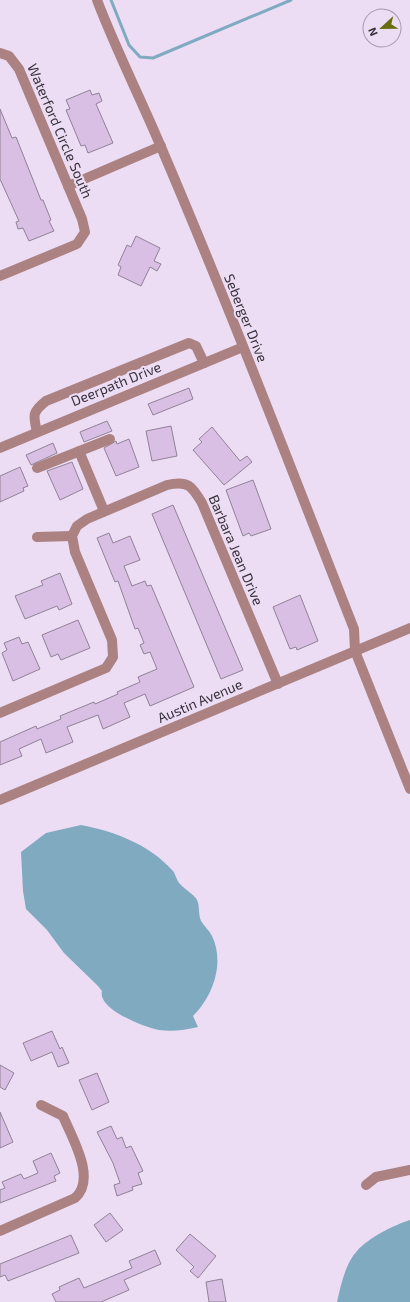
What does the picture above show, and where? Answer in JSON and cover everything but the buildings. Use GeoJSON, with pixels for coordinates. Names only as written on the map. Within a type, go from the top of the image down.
{"type":"FeatureCollection","features":[{"type":"Feature","properties":{"kind":"street","name":"Seberger Drive"},"geometry":{"type":"LineString","coordinates":[[97,0],[115,47],[161,146],[243,347],[354,629],[355,652],[410,789]]}},
{"type":"Feature","properties":{"kind":"street","name":"Waterford Circle South"},"geometry":{"type":"LineString","coordinates":[[0,276],[77,244],[85,232],[82,218],[19,69],[5,55]]}},
{"type":"Feature","properties":{"kind":"street"},"geometry":{"type":"LineString","coordinates":[[68,186],[161,146]]}},
{"type":"Feature","properties":{"kind":"street"},"geometry":{"type":"LineString","coordinates":[[37,432],[33,416],[37,408],[46,400],[189,343],[196,346],[204,363]]}},
{"type":"Feature","properties":{"kind":"street","name":"Deerpath Drive"},"geometry":{"type":"LineString","coordinates":[[0,448],[243,347]]}},
{"type":"Feature","properties":{"kind":"street"},"geometry":{"type":"LineString","coordinates":[[37,468],[110,439]]}},
{"type":"Feature","properties":{"kind":"street"},"geometry":{"type":"LineString","coordinates":[[79,451],[104,511]]}},
{"type":"Feature","properties":{"kind":"street","name":"Barbara Jean Drive"},"geometry":{"type":"LineString","coordinates":[[72,536],[77,526],[87,519],[167,485],[184,483],[193,488],[202,503],[278,684]]}},
{"type":"Feature","properties":{"kind":"street"},"geometry":{"type":"LineString","coordinates":[[0,713],[106,668],[113,657],[112,640],[75,552],[72,536],[37,537]]}},
{"type":"Feature","properties":{"kind":"street","name":"Austin Avenue"},"geometry":{"type":"LineString","coordinates":[[0,800],[410,628]]}},
{"type":"Feature","properties":{"kind":"street"},"geometry":{"type":"LineString","coordinates":[[0,1231],[75,1198],[81,1193],[84,1185],[85,1176],[83,1167],[63,1116],[41,1105]]}},
{"type":"Feature","properties":{"kind":"street"},"geometry":{"type":"LineString","coordinates":[[366,1185],[376,1177],[410,1170]]}},
{"type":"Feature","properties":{"kind":"water"},"geometry":{"type":"Polygon","coordinates":[[[81,825],[106,831],[131,840],[153,853],[172,870],[182,886],[197,900],[201,921],[212,936],[216,946],[217,957],[215,979],[211,989],[200,1008],[193,1016],[198,1027],[169,1031],[159,1030],[133,1021],[114,1010],[102,998],[102,991],[98,986],[64,953],[47,930],[26,909],[23,891],[21,852],[46,833],[81,825]]]}},
{"type":"Feature","properties":{"kind":"water"},"geometry":{"type":"Polygon","coordinates":[[[410,1220],[410,1302],[337,1302],[346,1268],[357,1251],[368,1241],[382,1232],[410,1220]]]}},
{"type":"Feature","properties":{"kind":"waterway"},"geometry":{"type":"LineString","coordinates":[[111,0],[129,45],[140,57],[153,58],[291,0]]}}]}
